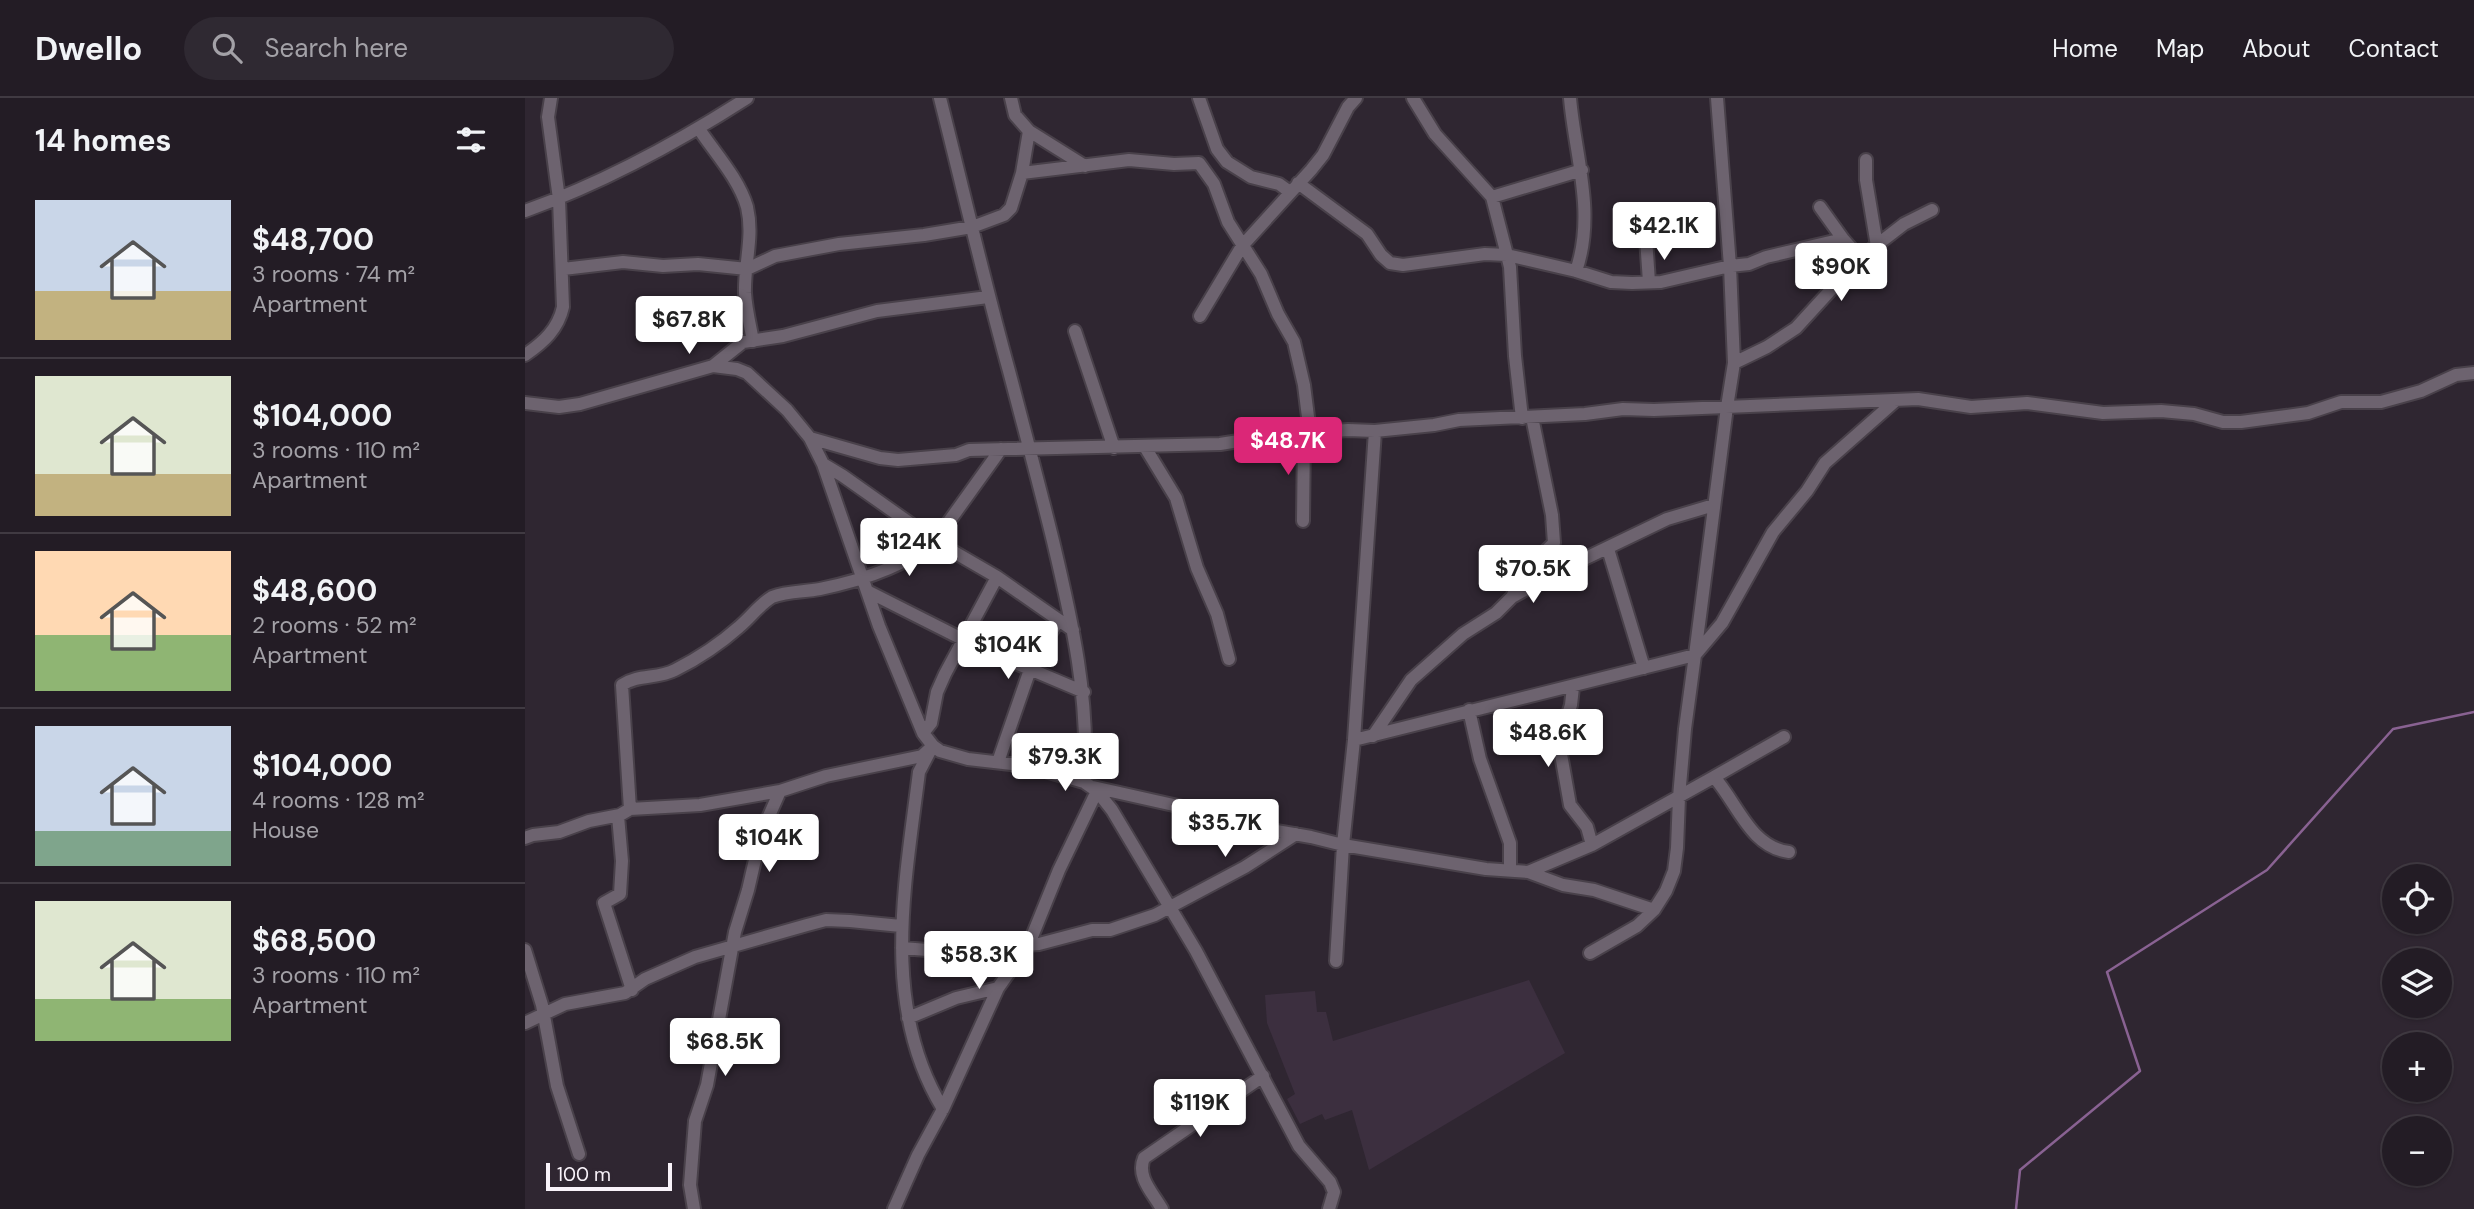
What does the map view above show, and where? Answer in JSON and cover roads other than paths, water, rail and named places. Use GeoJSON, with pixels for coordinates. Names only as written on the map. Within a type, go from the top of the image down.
{"type":"FeatureCollection","features":[{"type":"Feature","properties":{"kind":"street"},"geometry":{"type":"LineString","coordinates":[[525,355],[551,334],[560,321],[563,307],[559,199],[548,117],[551,98]]}},
{"type":"Feature","properties":{"kind":"street"},"geometry":{"type":"LineString","coordinates":[[525,211],[559,199],[636,162],[699,129],[747,98]]}},
{"type":"Feature","properties":{"kind":"street"},"geometry":{"type":"LineString","coordinates":[[894,1209],[998,988],[1029,944],[1091,787],[1084,692],[1073,630],[1030,449],[988,297],[940,98]]}},
{"type":"Feature","properties":{"kind":"street"},"geometry":{"type":"LineString","coordinates":[[1011,98],[1015,116],[1029,131],[1085,166]]}},
{"type":"Feature","properties":{"kind":"street"},"geometry":{"type":"LineString","coordinates":[[1199,98],[1217,149],[1227,162],[1251,177],[1294,188],[1324,204],[1361,228],[1390,263],[1403,265],[1485,254],[1507,255],[1611,282],[1661,282],[1749,264],[1766,257],[1843,239]]}},
{"type":"Feature","properties":{"kind":"street"},"geometry":{"type":"LineString","coordinates":[[1200,316],[1242,246],[1323,155],[1348,107],[1356,98]]}},
{"type":"Feature","properties":{"kind":"street"},"geometry":{"type":"LineString","coordinates":[[1413,98],[1436,134],[1492,197],[1510,267],[1515,356],[1552,516],[1554,543],[1524,572],[1512,597]]}},
{"type":"Feature","properties":{"kind":"street"},"geometry":{"type":"LineString","coordinates":[[1570,98],[1582,170],[1585,217],[1582,254],[1576,271]]}},
{"type":"Feature","properties":{"kind":"street"},"geometry":{"type":"LineString","coordinates":[[1590,953],[1637,926],[1654,910],[1674,871],[1679,797],[1695,654],[1734,363],[1719,99]]}},
{"type":"Feature","properties":{"kind":"street"},"geometry":{"type":"LineString","coordinates":[[699,129],[733,179],[746,206],[750,231],[745,291],[753,341]]}},
{"type":"Feature","properties":{"kind":"street"},"geometry":{"type":"LineString","coordinates":[[563,269],[623,262],[663,266],[698,264],[747,269],[775,256],[839,244],[972,226],[1004,215],[1011,208],[1022,173],[1029,131]]}},
{"type":"Feature","properties":{"kind":"street"},"geometry":{"type":"LineString","coordinates":[[1194,163],[1217,149]]}},
{"type":"Feature","properties":{"kind":"street"},"geometry":{"type":"LineString","coordinates":[[1022,173],[1129,160],[1199,163],[1214,184],[1228,222],[1261,274],[1278,314],[1294,342],[1304,385],[1307,434],[1303,521]]}},
{"type":"Feature","properties":{"kind":"street"},"geometry":{"type":"LineString","coordinates":[[1866,160],[1866,180],[1877,246]]}},
{"type":"Feature","properties":{"kind":"street"},"geometry":{"type":"LineString","coordinates":[[1492,197],[1582,170]]}},
{"type":"Feature","properties":{"kind":"street"},"geometry":{"type":"LineString","coordinates":[[1820,207],[1860,258]]}},
{"type":"Feature","properties":{"kind":"street"},"geometry":{"type":"LineString","coordinates":[[1734,363],[1767,347],[1796,328],[1860,258],[1905,224],[1932,210]]}},
{"type":"Feature","properties":{"kind":"street"},"geometry":{"type":"LineString","coordinates":[[1649,282],[1646,238],[1652,232],[1664,230]]}},
{"type":"Feature","properties":{"kind":"street"},"geometry":{"type":"LineString","coordinates":[[525,403],[559,407],[580,404],[713,366],[744,342],[783,336],[877,311],[988,297]]}},
{"type":"Feature","properties":{"kind":"street"},"geometry":{"type":"LineString","coordinates":[[1075,331],[1114,448]]}},
{"type":"Feature","properties":{"kind":"street"},"geometry":{"type":"LineString","coordinates":[[713,366],[747,373],[787,410],[810,438],[823,464],[866,591],[923,733],[940,751],[968,759],[1028,766],[1091,787],[1187,808],[1259,828],[1343,845],[1528,872],[1563,885],[1594,890],[1654,910]]}},
{"type":"Feature","properties":{"kind":"street"},"geometry":{"type":"LineString","coordinates":[[810,438],[880,458],[898,460],[956,455],[969,450],[1220,444],[1251,438],[1375,431],[1459,420],[1623,409],[1894,402],[1918,399],[1971,407],[2039,404],[2103,412],[2161,411],[2194,414],[2224,422],[2241,422],[2308,413],[2341,402],[2381,402],[2421,391],[2456,375],[2474,373]]}},
{"type":"Feature","properties":{"kind":"street"},"geometry":{"type":"LineString","coordinates":[[1354,740],[1469,710],[1573,687],[1695,654],[1722,623],[1773,532],[1807,491],[1820,469],[1894,402]]}},
{"type":"Feature","properties":{"kind":"street"},"geometry":{"type":"LineString","coordinates":[[1336,961],[1375,431]]}},
{"type":"Feature","properties":{"kind":"street"},"geometry":{"type":"LineString","coordinates":[[1145,447],[1175,498],[1197,568],[1217,614],[1229,659]]}},
{"type":"Feature","properties":{"kind":"street"},"geometry":{"type":"LineString","coordinates":[[630,809],[622,685],[636,678],[665,674],[685,664],[738,628],[762,603],[781,593],[818,589],[862,577],[921,553],[935,541],[1001,449]]}},
{"type":"Feature","properties":{"kind":"street"},"geometry":{"type":"LineString","coordinates":[[823,464],[935,541],[997,577],[1073,630]]}},
{"type":"Feature","properties":{"kind":"street"},"geometry":{"type":"LineString","coordinates":[[1373,736],[1411,680],[1445,648],[1496,613],[1512,597],[1667,519],[1714,505]]}},
{"type":"Feature","properties":{"kind":"street"},"geometry":{"type":"LineString","coordinates":[[1608,549],[1644,668]]}},
{"type":"Feature","properties":{"kind":"street"},"geometry":{"type":"LineString","coordinates":[[923,733],[932,723],[941,683],[997,577]]}},
{"type":"Feature","properties":{"kind":"street"},"geometry":{"type":"LineString","coordinates":[[866,591],[1029,670],[1084,692]]}},
{"type":"Feature","properties":{"kind":"street"},"geometry":{"type":"LineString","coordinates":[[997,762],[1034,658],[1059,620]]}},
{"type":"Feature","properties":{"kind":"street"},"geometry":{"type":"LineString","coordinates":[[1573,687],[1571,705],[1559,743],[1570,805],[1587,827],[1592,845]]}},
{"type":"Feature","properties":{"kind":"street"},"geometry":{"type":"LineString","coordinates":[[1469,710],[1480,759],[1510,843],[1510,871]]}},
{"type":"Feature","properties":{"kind":"street"},"geometry":{"type":"LineString","coordinates":[[1528,872],[1592,845],[1784,737]]}},
{"type":"Feature","properties":{"kind":"street"},"geometry":{"type":"LineString","coordinates":[[525,838],[618,816],[630,809],[700,805],[780,791],[826,776],[922,755],[933,746]]}},
{"type":"Feature","properties":{"kind":"street"},"geometry":{"type":"LineString","coordinates":[[933,746],[919,772],[901,926],[908,1018],[920,1064],[943,1109]]}},
{"type":"Feature","properties":{"kind":"street"},"geometry":{"type":"LineString","coordinates":[[1714,776],[1761,842],[1775,851],[1789,852]]}},
{"type":"Feature","properties":{"kind":"street"},"geometry":{"type":"LineString","coordinates":[[1091,787],[1112,810],[1196,951],[1299,1146],[1330,1182],[1334,1192],[1329,1209]]}},
{"type":"Feature","properties":{"kind":"street"},"geometry":{"type":"LineString","coordinates":[[694,1209],[690,1185],[695,1121],[707,1085],[732,947],[761,834],[780,791]]}},
{"type":"Feature","properties":{"kind":"street"},"geometry":{"type":"LineString","coordinates":[[618,816],[622,861],[620,894],[604,903],[632,990]]}},
{"type":"Feature","properties":{"kind":"street"},"geometry":{"type":"LineString","coordinates":[[902,948],[940,951],[1029,944],[1061,940],[1092,930],[1110,930],[1155,915],[1273,851],[1296,834]]}},
{"type":"Feature","properties":{"kind":"street"},"geometry":{"type":"LineString","coordinates":[[525,1023],[565,1004],[632,990],[645,979],[677,965],[827,920],[901,926]]}},
{"type":"Feature","properties":{"kind":"street"},"geometry":{"type":"LineString","coordinates":[[525,950],[544,1015],[557,1087],[579,1154]]}},
{"type":"Feature","properties":{"kind":"street"},"geometry":{"type":"LineString","coordinates":[[908,1018],[956,998],[998,988]]}},
{"type":"Feature","properties":{"kind":"street"},"geometry":{"type":"LineString","coordinates":[[1162,1209],[1144,1181],[1141,1172],[1144,1158],[1263,1076]]}},
{"type":"Feature","properties":{"kind":"waterway"},"geometry":{"type":"LineString","coordinates":[[2016,1209],[2020,1170],[2140,1071],[2107,972],[2267,870],[2393,729],[2474,712]]}}]}
